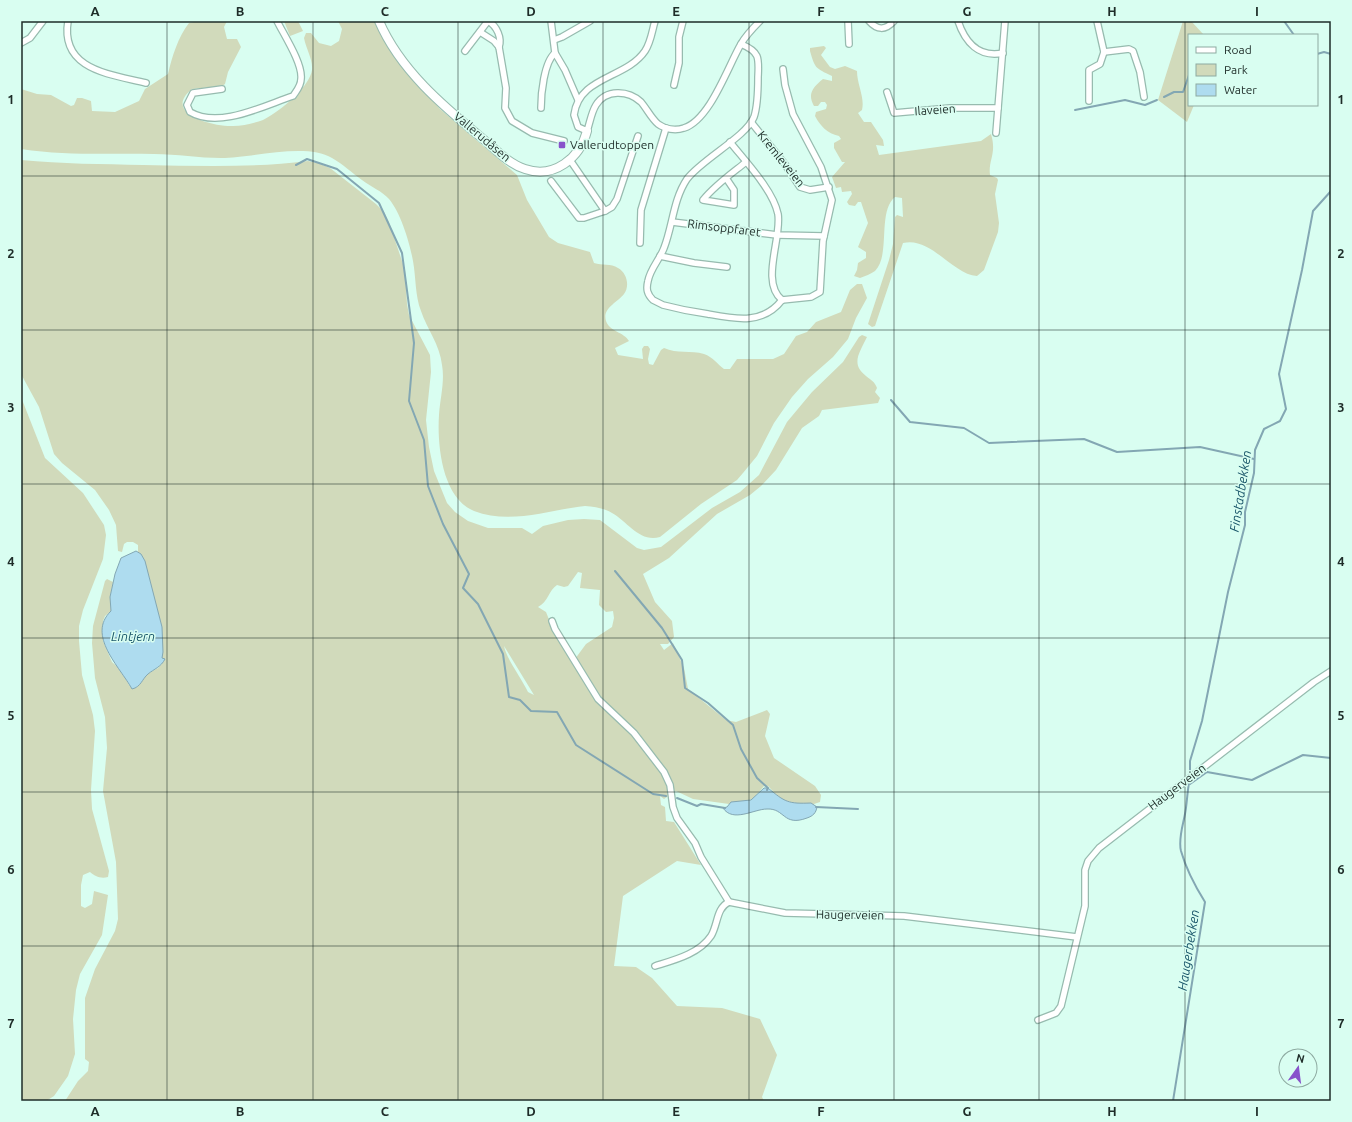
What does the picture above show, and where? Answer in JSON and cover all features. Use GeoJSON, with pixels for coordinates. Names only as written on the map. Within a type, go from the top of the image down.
{"type":"FeatureCollection","features":[{"type":"Feature","properties":{"kind":"street"},"geometry":{"type":"LineString","coordinates":[[21,43],[30,38],[43,21]]}},
{"type":"Feature","properties":{"kind":"street"},"geometry":{"type":"LineString","coordinates":[[68,21],[67,43],[75,56],[83,63],[104,72],[146,83]]}},
{"type":"Feature","properties":{"kind":"street"},"geometry":{"type":"LineString","coordinates":[[222,89],[193,93],[187,105],[190,112],[205,119],[215,119],[293,96],[299,87],[302,78],[299,66],[277,21]]}},
{"type":"Feature","properties":{"kind":"street","name":"Vallerudåsen"},"geometry":{"type":"LineString","coordinates":[[379,21],[393,48],[419,79],[443,104],[506,158],[520,167],[536,171],[554,169],[570,160],[582,147],[594,109],[599,102],[607,96],[619,93],[627,94],[637,99],[656,122],[666,128]]}},
{"type":"Feature","properties":{"kind":"street"},"geometry":{"type":"LineString","coordinates":[[465,50],[488,21],[493,24],[500,37],[501,42],[499,48]]}},
{"type":"Feature","properties":{"kind":"street"},"geometry":{"type":"LineString","coordinates":[[552,21],[555,53],[565,70],[578,100]]}},
{"type":"Feature","properties":{"kind":"street"},"geometry":{"type":"LineString","coordinates":[[554,40],[590,21]]}},
{"type":"Feature","properties":{"kind":"street"},"geometry":{"type":"LineString","coordinates":[[587,131],[578,126],[574,121],[574,111],[578,100],[590,87],[635,61],[642,55],[649,43],[654,21]]}},
{"type":"Feature","properties":{"kind":"street"},"geometry":{"type":"LineString","coordinates":[[674,85],[679,63],[679,37],[683,21]]}},
{"type":"Feature","properties":{"kind":"street"},"geometry":{"type":"LineString","coordinates":[[640,243],[641,210],[666,128],[676,130],[684,128],[699,117],[720,86],[741,44],[760,21]]}},
{"type":"Feature","properties":{"kind":"street"},"geometry":{"type":"LineString","coordinates":[[848,21],[848,44]]}},
{"type":"Feature","properties":{"kind":"street"},"geometry":{"type":"LineString","coordinates":[[869,21],[874,27],[880,29],[886,28],[894,21]]}},
{"type":"Feature","properties":{"kind":"street"},"geometry":{"type":"LineString","coordinates":[[958,21],[967,40],[979,52],[986,54],[1003,53]]}},
{"type":"Feature","properties":{"kind":"street"},"geometry":{"type":"LineString","coordinates":[[996,133],[1005,21]]}},
{"type":"Feature","properties":{"kind":"street"},"geometry":{"type":"LineString","coordinates":[[1089,101],[1089,70],[1100,64],[1104,52],[1098,21]]}},
{"type":"Feature","properties":{"kind":"street"},"geometry":{"type":"LineString","coordinates":[[480,32],[494,41],[499,48],[506,88],[505,108],[508,116],[525,130],[564,141]]}},
{"type":"Feature","properties":{"kind":"street","name":"Kremleveien"},"geometry":{"type":"LineString","coordinates":[[741,44],[754,51],[758,58],[757,96],[751,122],[784,163],[800,187],[806,190],[829,187]]}},
{"type":"Feature","properties":{"kind":"street"},"geometry":{"type":"LineString","coordinates":[[1104,52],[1129,49],[1134,51],[1139,66],[1144,97]]}},
{"type":"Feature","properties":{"kind":"street"},"geometry":{"type":"LineString","coordinates":[[540,108],[547,68],[550,58],[555,53]]}},
{"type":"Feature","properties":{"kind":"street","name":"Kremleveien"},"geometry":{"type":"LineString","coordinates":[[782,300],[810,297],[820,292],[824,236],[832,205],[829,187],[821,167],[793,114],[785,85],[783,69]]}},
{"type":"Feature","properties":{"kind":"street","name":"Ilaveien"},"geometry":{"type":"LineString","coordinates":[[887,92],[894,113],[950,108],[998,108]]}},
{"type":"Feature","properties":{"kind":"street"},"geometry":{"type":"LineString","coordinates":[[751,122],[687,180],[678,198],[672,222],[660,256],[651,271],[648,282],[648,294],[657,303],[689,311],[746,320],[766,314],[782,300]]}},
{"type":"Feature","properties":{"kind":"street"},"geometry":{"type":"LineString","coordinates":[[551,181],[579,218],[584,218],[605,211],[612,207],[617,199],[638,136]]}},
{"type":"Feature","properties":{"kind":"street","name":"Rimsoppfaret"},"geometry":{"type":"LineString","coordinates":[[730,142],[764,186],[776,207],[778,219],[773,277],[775,289],[782,300]]}},
{"type":"Feature","properties":{"kind":"street"},"geometry":{"type":"LineString","coordinates":[[570,160],[605,211]]}},
{"type":"Feature","properties":{"kind":"street","name":"Rimsoppfaret"},"geometry":{"type":"LineString","coordinates":[[726,178],[734,190],[734,205],[703,200],[716,186],[726,178],[746,162]]}},
{"type":"Feature","properties":{"kind":"street","name":"Rimsoppfaret"},"geometry":{"type":"LineString","coordinates":[[672,222],[777,235],[824,236]]}},
{"type":"Feature","properties":{"kind":"street"},"geometry":{"type":"LineString","coordinates":[[660,256],[694,263],[727,267]]}},
{"type":"Feature","properties":{"kind":"street"},"geometry":{"type":"LineString","coordinates":[[552,621],[555,629],[598,699],[634,733],[664,772],[670,784],[673,807],[677,818],[695,843],[729,902],[721,909],[711,936],[701,946],[679,959],[655,966]]}},
{"type":"Feature","properties":{"kind":"street","name":"Haugerveien"},"geometry":{"type":"LineString","coordinates":[[1038,1020],[1056,1013],[1061,1006],[1085,906],[1085,870],[1088,861],[1099,848],[1314,682],[1331,671]]}},
{"type":"Feature","properties":{"kind":"street","name":"Haugerveien"},"geometry":{"type":"LineString","coordinates":[[729,902],[785,913],[904,916],[1077,937]]}},
{"type":"Feature","properties":{"kind":"green space"},"geometry":{"type":"Polygon","coordinates":[[[199,21],[227,21],[224,27],[227,39],[237,39],[241,47],[228,72],[225,84],[222,86],[192,89],[184,98],[183,105],[187,112],[194,117],[215,124],[233,126],[252,123],[267,118],[290,101],[304,86],[312,70],[304,38],[306,33],[311,33],[319,43],[331,46],[339,41],[342,29],[338,21],[374,21],[390,50],[440,109],[517,175],[527,200],[549,237],[558,243],[590,252],[594,263],[615,266],[624,273],[627,280],[626,291],[608,309],[605,316],[608,325],[629,341],[615,348],[618,355],[643,359],[642,349],[644,346],[648,346],[650,349],[648,359],[649,364],[653,365],[661,350],[664,348],[674,351],[704,354],[724,369],[730,369],[737,359],[773,359],[784,354],[796,336],[807,332],[816,322],[841,312],[850,290],[857,284],[862,284],[867,298],[856,318],[848,339],[833,357],[808,379],[792,397],[774,423],[757,456],[737,480],[701,504],[660,537],[646,537],[634,531],[609,511],[585,506],[515,517],[501,517],[474,511],[463,504],[455,495],[448,483],[439,441],[439,415],[443,377],[441,358],[419,305],[413,261],[404,229],[393,205],[383,194],[332,158],[321,153],[308,151],[278,152],[221,158],[163,154],[71,153],[21,149],[21,89],[37,94],[51,95],[71,106],[74,105],[77,98],[82,98],[91,101],[92,111],[115,112],[139,101],[145,89],[168,74],[171,61],[182,34],[189,23],[199,21]]]}},
{"type":"Feature","properties":{"kind":"green space"},"geometry":{"type":"Polygon","coordinates":[[[284,21],[298,21],[303,31],[290,36],[284,21]]]}},
{"type":"Feature","properties":{"kind":"green space"},"geometry":{"type":"Polygon","coordinates":[[[1183,21],[1191,21],[1203,34],[1188,34],[1188,106],[1194,106],[1187,122],[1158,100],[1183,21]]]}},
{"type":"Feature","properties":{"kind":"green space"},"geometry":{"type":"Polygon","coordinates":[[[824,46],[826,48],[821,55],[830,67],[835,69],[845,66],[857,71],[863,105],[862,110],[858,113],[864,122],[871,122],[883,140],[884,146],[876,145],[879,155],[981,141],[991,134],[993,141],[990,175],[998,180],[995,194],[999,223],[998,232],[984,270],[977,276],[968,274],[923,245],[913,242],[903,243],[875,326],[872,327],[868,324],[889,260],[893,244],[895,217],[897,215],[903,217],[902,198],[895,197],[890,204],[887,213],[884,245],[880,264],[875,271],[870,274],[860,278],[854,276],[858,263],[866,258],[866,252],[858,247],[868,223],[861,202],[858,202],[855,206],[849,205],[847,202],[852,194],[851,191],[842,192],[841,187],[836,188],[832,177],[845,162],[842,162],[834,148],[834,143],[841,139],[839,136],[825,129],[815,116],[816,112],[826,109],[827,105],[825,102],[821,102],[818,106],[814,106],[811,98],[812,91],[823,79],[832,81],[832,76],[816,67],[810,48],[824,46]]]}},
{"type":"Feature","properties":{"kind":"green space"},"geometry":{"type":"Polygon","coordinates":[[[21,160],[82,164],[205,166],[267,165],[308,161],[330,168],[376,204],[384,212],[389,222],[405,270],[409,315],[430,355],[431,372],[426,420],[429,447],[434,471],[447,503],[455,512],[468,521],[488,528],[522,528],[532,534],[543,526],[568,520],[600,520],[637,548],[644,550],[661,547],[712,508],[740,492],[759,475],[787,422],[812,392],[843,362],[859,337],[862,335],[867,337],[859,353],[857,362],[861,371],[873,381],[876,386],[877,388],[875,392],[880,398],[878,403],[822,410],[819,416],[802,428],[776,470],[761,486],[750,495],[717,514],[669,558],[643,574],[655,602],[672,621],[674,637],[668,644],[660,644],[664,650],[673,643],[684,668],[688,689],[726,720],[736,722],[767,710],[770,714],[765,736],[774,758],[815,786],[821,795],[820,802],[808,806],[785,804],[768,786],[764,786],[753,799],[729,804],[693,799],[676,791],[664,799],[660,796],[661,805],[665,807],[666,821],[674,822],[701,865],[677,861],[623,896],[614,966],[636,967],[652,978],[677,1006],[722,1008],[760,1019],[777,1055],[762,1097],[764,1101],[65,1101],[78,1081],[88,1071],[89,1062],[85,1059],[85,998],[95,969],[115,931],[118,919],[116,862],[103,791],[107,748],[105,717],[95,678],[92,643],[93,626],[105,581],[107,579],[113,582],[110,597],[111,611],[105,616],[103,621],[103,641],[112,662],[123,672],[129,685],[136,688],[147,674],[158,668],[164,661],[162,658],[162,627],[141,554],[138,552],[138,545],[133,542],[127,542],[124,544],[122,552],[118,551],[116,525],[109,510],[95,490],[62,463],[54,454],[39,407],[21,374],[21,160]],[[578,572],[568,586],[564,587],[557,585],[554,587],[544,602],[538,607],[546,612],[554,632],[575,659],[586,644],[612,627],[614,618],[613,611],[606,612],[599,605],[600,590],[580,588],[582,573],[578,572]],[[504,646],[505,651],[528,692],[534,695],[504,646]]]}},
{"type":"Feature","properties":{"kind":"green space"},"geometry":{"type":"Polygon","coordinates":[[[21,397],[45,458],[83,493],[104,525],[106,535],[103,559],[83,610],[79,626],[79,641],[82,675],[93,715],[95,731],[91,790],[92,809],[109,871],[108,877],[105,878],[98,877],[90,872],[83,875],[81,885],[81,906],[85,908],[92,904],[94,891],[108,895],[102,935],[80,974],[76,990],[73,1019],[75,1054],[68,1076],[54,1096],[46,1101],[21,1101],[21,397]]]}},
{"type":"Feature","properties":{"kind":"water","name":"Lintjern"},"geometry":{"type":"Polygon","coordinates":[[[136,551],[141,554],[145,561],[162,627],[162,658],[165,659],[159,666],[146,676],[137,687],[132,689],[113,661],[103,640],[102,630],[104,620],[111,611],[110,597],[115,574],[121,558],[136,551]]]}},
{"type":"Feature","properties":{"kind":"water"},"geometry":{"type":"Polygon","coordinates":[[[764,788],[768,788],[787,801],[811,803],[817,807],[816,811],[809,817],[793,820],[773,809],[738,815],[727,812],[723,808],[727,807],[731,802],[751,800],[764,788]]]}},
{"type":"Feature","properties":{"kind":"waterway"},"geometry":{"type":"LineString","coordinates":[[1284,21],[1293,34]]}},
{"type":"Feature","properties":{"kind":"waterway"},"geometry":{"type":"LineString","coordinates":[[1318,54],[1324,52],[1331,54]]}},
{"type":"Feature","properties":{"kind":"waterway"},"geometry":{"type":"LineString","coordinates":[[1164,97],[1174,92],[1183,92],[1188,78]]}},
{"type":"Feature","properties":{"kind":"waterway"},"geometry":{"type":"LineString","coordinates":[[1075,110],[1125,100],[1145,105],[1157,100]]}},
{"type":"Feature","properties":{"kind":"waterway"},"geometry":{"type":"LineString","coordinates":[[296,165],[307,159],[337,169],[379,203],[402,253],[414,343],[409,401],[424,440],[428,486],[443,524],[469,574],[463,588],[478,604],[503,654],[509,697],[520,700],[531,711],[557,712],[576,745],[653,794],[666,796]]}},
{"type":"Feature","properties":{"kind":"waterway","name":"Finstadbekken"},"geometry":{"type":"LineString","coordinates":[[1190,771],[1190,761],[1202,721],[1228,592],[1245,525],[1245,512],[1254,473],[1255,450],[1264,429],[1280,421],[1286,409],[1279,374],[1302,270],[1313,211],[1331,191]]}},
{"type":"Feature","properties":{"kind":"waterway"},"geometry":{"type":"LineString","coordinates":[[891,400],[910,422],[964,428],[989,443],[1084,439],[1117,452],[1200,447],[1254,459]]}},
{"type":"Feature","properties":{"kind":"waterway"},"geometry":{"type":"LineString","coordinates":[[615,571],[662,628],[682,660],[685,688],[708,703],[733,725],[741,749],[757,778],[768,788],[767,790]]}},
{"type":"Feature","properties":{"kind":"waterway"},"geometry":{"type":"LineString","coordinates":[[1190,784],[1207,772],[1252,780],[1303,755],[1331,758]]}},
{"type":"Feature","properties":{"kind":"waterway","name":"Haugerbekken"},"geometry":{"type":"LineString","coordinates":[[1173,1101],[1205,902],[1188,871],[1180,846],[1180,837],[1186,810],[1189,783]]}},
{"type":"Feature","properties":{"kind":"waterway"},"geometry":{"type":"LineString","coordinates":[[677,798],[697,806],[701,804],[725,808]]}},
{"type":"Feature","properties":{"kind":"waterway"},"geometry":{"type":"LineString","coordinates":[[816,807],[858,809]]}},
{"type":"Feature","properties":{"kind":"place","name":"Vallerudtoppen"},"geometry":{"type":"Point","coordinates":[562,145]}}]}
